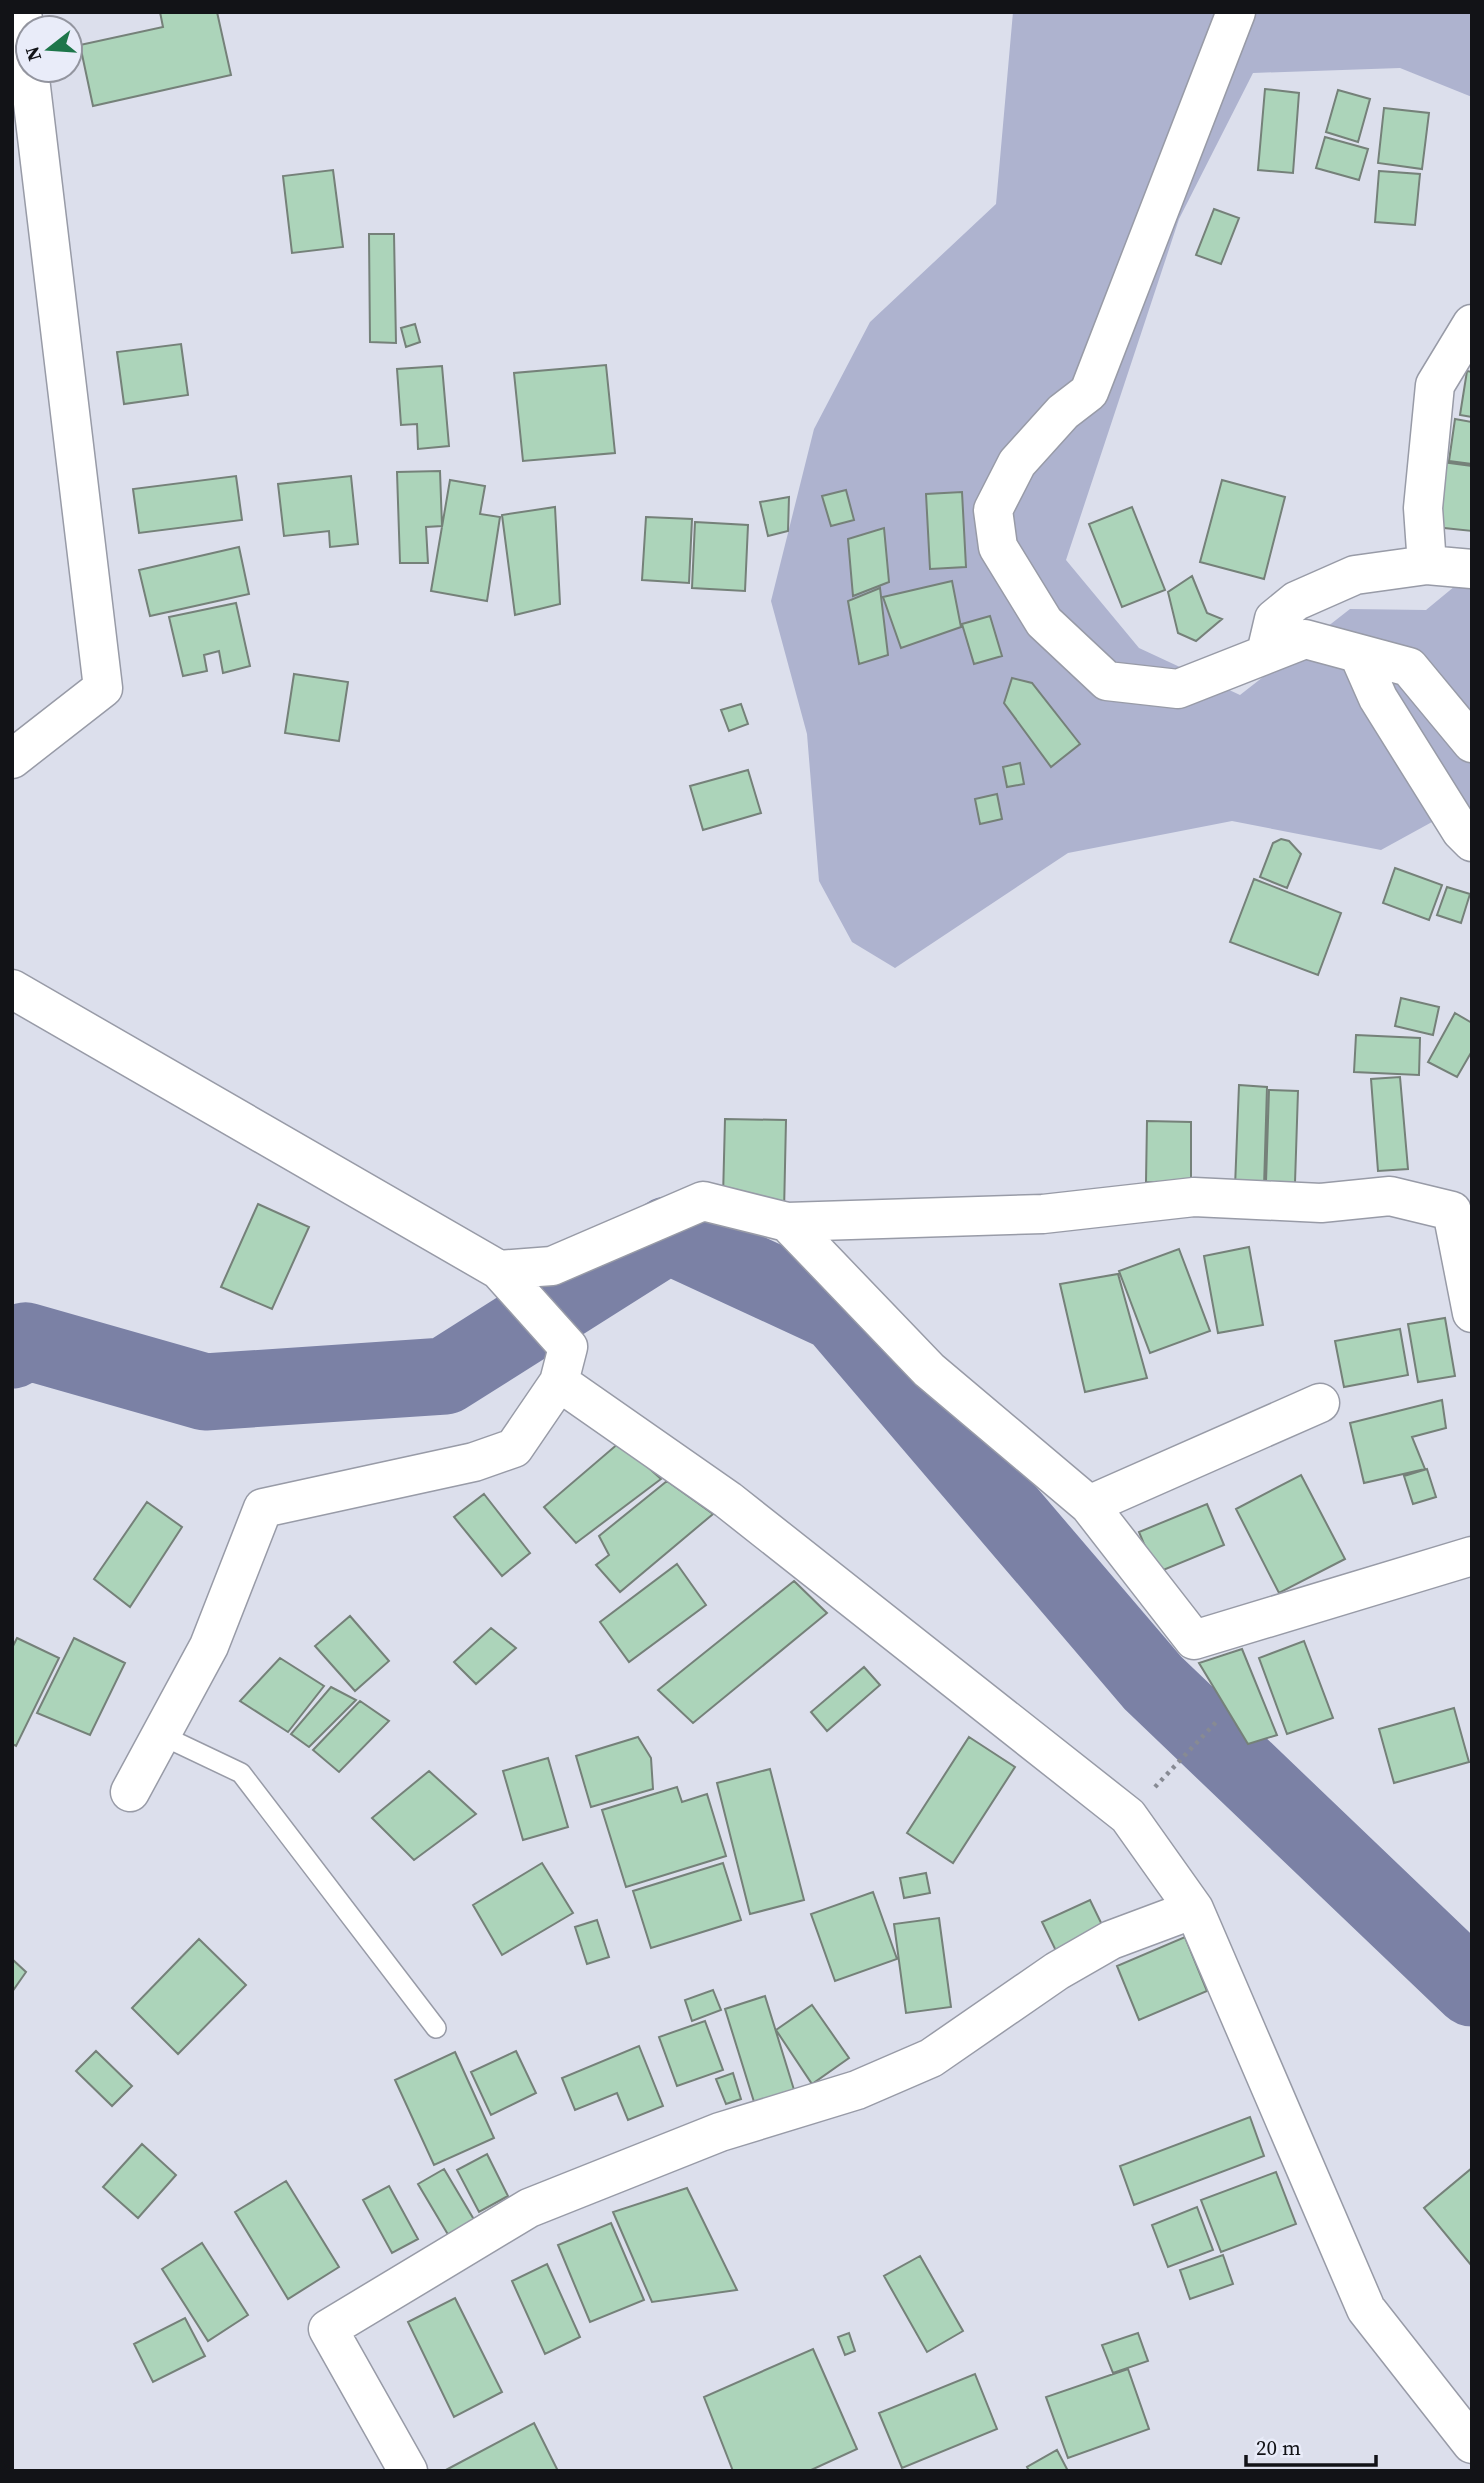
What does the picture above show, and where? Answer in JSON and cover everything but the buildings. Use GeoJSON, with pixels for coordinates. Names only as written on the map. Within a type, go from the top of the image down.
{"type":"FeatureCollection","features":[{"type":"Feature","properties":{"kind":"street"},"geometry":{"type":"LineString","coordinates":[[1236,12],[1089,392],[1063,412],[1017,463],[993,510],[999,547],[1044,622],[1107,681],[1178,689],[1305,639],[1409,667],[1472,743]]}},
{"type":"Feature","properties":{"kind":"street"},"geometry":{"type":"LineString","coordinates":[[12,759],[103,688],[31,84]]}},
{"type":"Feature","properties":{"kind":"street"},"geometry":{"type":"LineString","coordinates":[[1427,565],[1423,508],[1435,384],[1472,324]]}},
{"type":"Feature","properties":{"kind":"street"},"geometry":{"type":"LineString","coordinates":[[1266,653],[1274,619],[1296,601],[1355,575],[1427,565],[1472,569]]}},
{"type":"Feature","properties":{"kind":"street"},"geometry":{"type":"LineString","coordinates":[[1359,655],[1378,698],[1461,831],[1472,842]]}},
{"type":"Feature","properties":{"kind":"street"},"geometry":{"type":"LineString","coordinates":[[12,989],[499,1270],[564,1364],[728,1500],[1128,1815],[1194,1909],[1366,2309],[1472,2445]]}},
{"type":"Feature","properties":{"kind":"street"},"geometry":{"type":"LineString","coordinates":[[499,1270],[552,1266],[703,1201],[787,1222],[1043,1214],[1194,1197],[1321,1203],[1390,1196],[1462,1205],[1472,1312]]}},
{"type":"Feature","properties":{"kind":"street"},"geometry":{"type":"LineString","coordinates":[[787,1222],[929,1370],[1089,1505],[1194,1640],[1472,1556]]}},
{"type":"Feature","properties":{"kind":"street"},"geometry":{"type":"LineString","coordinates":[[130,1792],[209,1646],[263,1508],[474,1462],[514,1448],[564,1364]]}},
{"type":"Feature","properties":{"kind":"street"},"geometry":{"type":"LineString","coordinates":[[1089,1505],[1320,1403]]}},
{"type":"Feature","properties":{"kind":"street"},"geometry":{"type":"LineString","coordinates":[[408,2471],[328,2329],[529,2208],[720,2132],[857,2090],[931,2058],[1057,1972],[1111,1940],[1194,1909]]}},
{"type":"Feature","properties":{"kind":"lane"},"geometry":{"type":"LineString","coordinates":[[161,1735],[241,1773],[436,2028]]}},
{"type":"Feature","properties":{"kind":"path"},"geometry":{"type":"LineString","coordinates":[[1128,1815],[1219,1719]]}},
{"type":"Feature","properties":{"kind":"shaded area"},"geometry":{"type":"Polygon","coordinates":[[[1013,12],[1472,12],[1472,97],[1400,68],[1253,73],[1179,219],[1066,560],[1139,648],[1240,695],[1350,609],[1426,610],[1472,572],[1472,834],[1432,822],[1381,850],[1232,821],[1068,853],[895,968],[852,942],[819,881],[807,734],[771,601],[814,429],[870,322],[996,204],[1013,12]]]}},
{"type":"Feature","properties":{"kind":"waterway"},"geometry":{"type":"LineString","coordinates":[[12,1350],[26,1341],[205,1392],[445,1376],[668,1235],[837,1313],[1153,1683],[1472,1988]]}}]}
